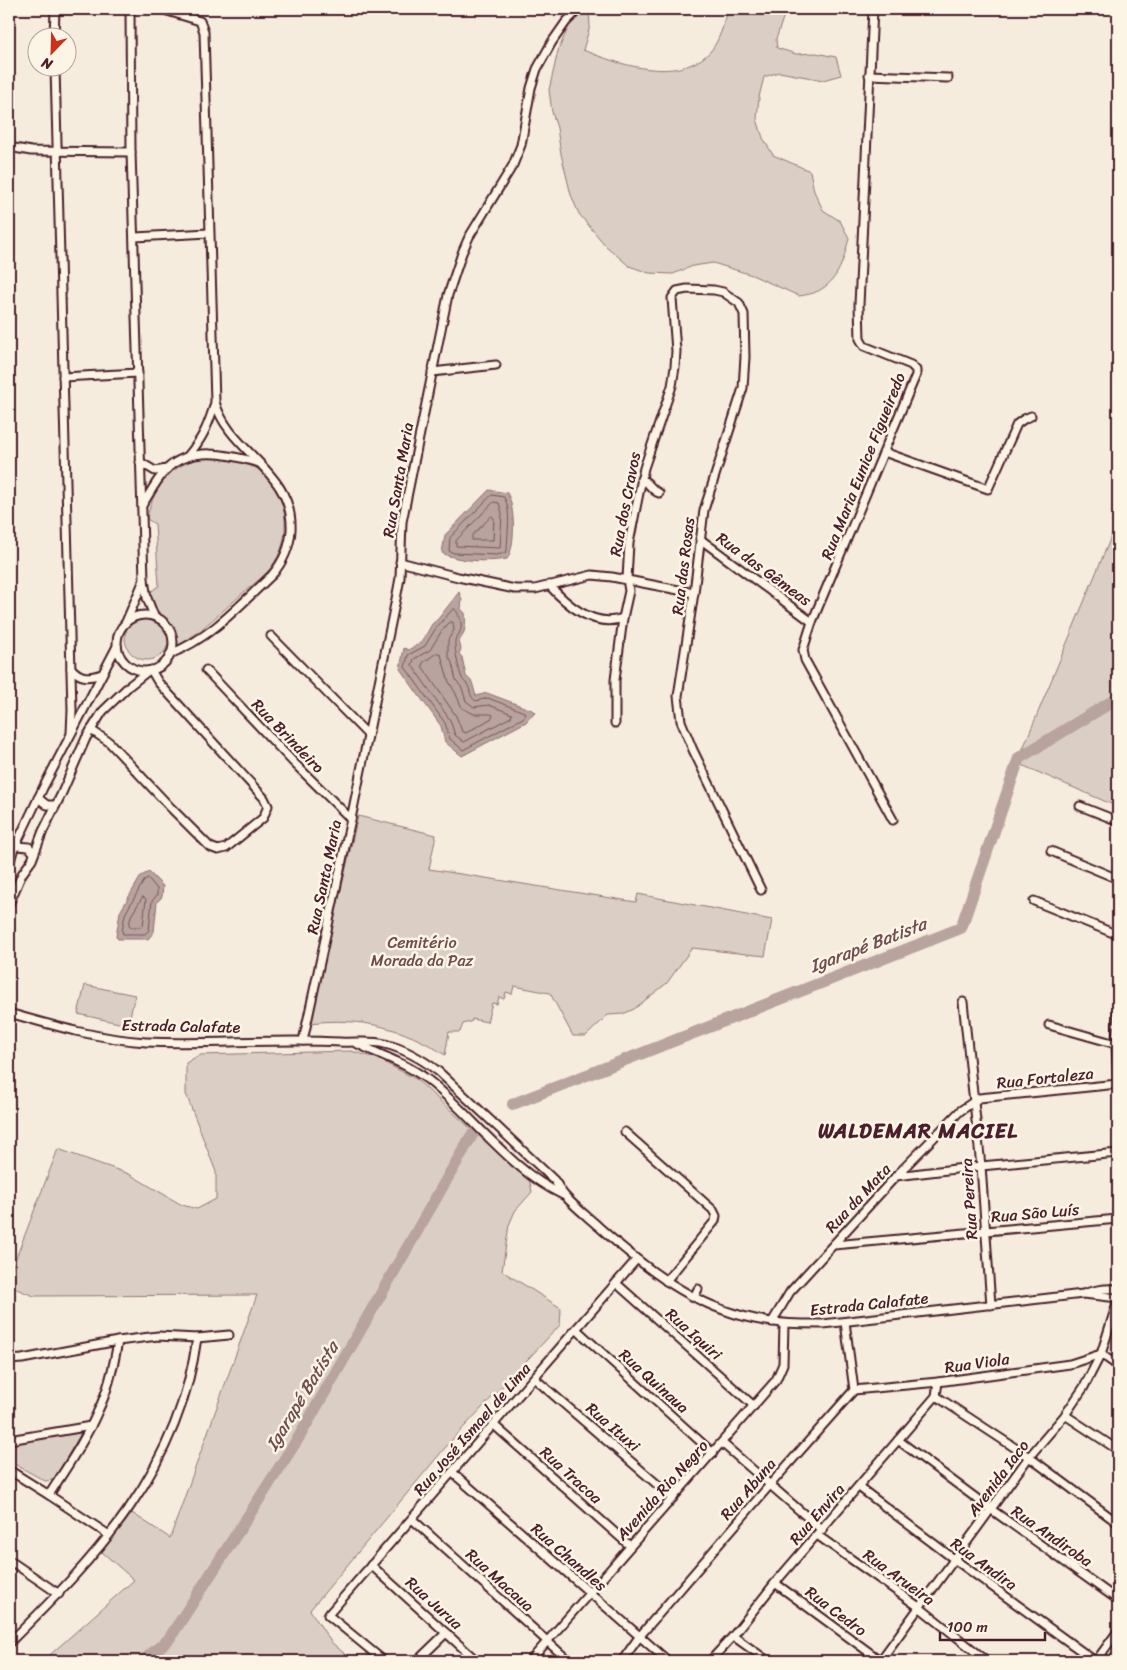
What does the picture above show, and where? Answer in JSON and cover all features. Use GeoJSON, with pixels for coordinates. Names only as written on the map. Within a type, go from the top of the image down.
{"type":"FeatureCollection","features":[{"type":"Feature","properties":{"kind":"street"},"geometry":{"type":"LineString","coordinates":[[54,28],[55,9]]}},
{"type":"Feature","properties":{"kind":"street"},"geometry":{"type":"LineString","coordinates":[[130,9],[131,152],[144,580],[147,598],[154,616]]}},
{"type":"Feature","properties":{"kind":"street"},"geometry":{"type":"LineString","coordinates":[[140,462],[155,471],[167,469],[187,457],[206,431],[215,402],[204,27],[197,20],[160,9]]}},
{"type":"Feature","properties":{"kind":"street","name":"Rua Santa Maria"},"geometry":{"type":"LineString","coordinates":[[303,1040],[397,594],[402,522],[448,295],[469,237],[513,164],[521,146],[530,94],[537,69],[552,42],[578,9]]}},
{"type":"Feature","properties":{"kind":"street","name":"Rua Maria Eunice Figueiredo"},"geometry":{"type":"LineString","coordinates":[[873,9],[859,306],[860,339],[866,348],[906,362],[914,367],[916,372],[914,381],[812,622],[803,650],[804,660],[893,820]]}},
{"type":"Feature","properties":{"kind":"street"},"geometry":{"type":"LineString","coordinates":[[870,75],[948,78]]}},
{"type":"Feature","properties":{"kind":"street"},"geometry":{"type":"LineString","coordinates":[[54,78],[71,668],[71,733]]}},
{"type":"Feature","properties":{"kind":"street"},"geometry":{"type":"LineString","coordinates":[[9,147],[21,150],[56,152],[131,152]]}},
{"type":"Feature","properties":{"kind":"street"},"geometry":{"type":"LineString","coordinates":[[135,237],[209,233]]}},
{"type":"Feature","properties":{"kind":"street","name":"Rua das Rosas"},"geometry":{"type":"LineString","coordinates":[[674,292],[684,289],[723,292],[741,306],[745,325],[743,388],[707,496],[678,696],[679,713],[693,750],[761,890]]}},
{"type":"Feature","properties":{"kind":"street","name":"Rua dos Cravos"},"geometry":{"type":"LineString","coordinates":[[615,723],[615,680],[623,618],[629,590],[627,579],[629,543],[641,479],[649,450],[672,386],[676,351],[674,292]]}},
{"type":"Feature","properties":{"kind":"street"},"geometry":{"type":"LineString","coordinates":[[432,372],[496,365]]}},
{"type":"Feature","properties":{"kind":"street"},"geometry":{"type":"LineString","coordinates":[[63,376],[138,373]]}},
{"type":"Feature","properties":{"kind":"street"},"geometry":{"type":"LineString","coordinates":[[170,654],[184,649],[213,629],[272,575],[286,552],[291,524],[287,502],[276,481],[224,422],[215,402]]}},
{"type":"Feature","properties":{"kind":"street"},"geometry":{"type":"LineString","coordinates":[[884,452],[988,489],[1017,424],[1031,416]]}},
{"type":"Feature","properties":{"kind":"street"},"geometry":{"type":"LineString","coordinates":[[187,457],[204,454],[229,454],[259,463]]}},
{"type":"Feature","properties":{"kind":"street"},"geometry":{"type":"LineString","coordinates":[[143,504],[167,469]]}},
{"type":"Feature","properties":{"kind":"street"},"geometry":{"type":"LineString","coordinates":[[641,479],[647,481],[654,491],[658,493]]}},
{"type":"Feature","properties":{"kind":"street","name":"Rua das Gêmeas"},"geometry":{"type":"LineString","coordinates":[[700,539],[812,622]]}},
{"type":"Feature","properties":{"kind":"street"},"geometry":{"type":"LineString","coordinates":[[400,562],[506,587],[535,589],[592,575],[627,579],[694,593]]}},
{"type":"Feature","properties":{"kind":"street"},"geometry":{"type":"LineString","coordinates":[[9,865],[38,798],[117,646],[118,636],[144,580]]}},
{"type":"Feature","properties":{"kind":"street"},"geometry":{"type":"LineString","coordinates":[[549,585],[565,601],[586,615],[606,621],[623,618]]}},
{"type":"Feature","properties":{"kind":"street"},"geometry":{"type":"LineString","coordinates":[[9,904],[22,874],[32,860],[43,831],[91,730],[113,701],[149,670],[163,664],[170,654],[173,639],[170,630],[163,622],[154,616],[139,616],[126,622]]}},
{"type":"Feature","properties":{"kind":"street"},"geometry":{"type":"LineString","coordinates":[[271,636],[368,735]]}},
{"type":"Feature","properties":{"kind":"street"},"geometry":{"type":"LineString","coordinates":[[91,730],[109,742],[210,847],[218,850],[226,848],[262,818],[268,806],[264,798],[149,670],[136,669],[125,662],[121,658],[117,646]]}},
{"type":"Feature","properties":{"kind":"street"},"geometry":{"type":"LineString","coordinates":[[71,668],[78,675],[86,678],[102,674]]}},
{"type":"Feature","properties":{"kind":"street","name":"Rua Brindeiro"},"geometry":{"type":"LineString","coordinates":[[206,670],[293,762],[351,819]]}},
{"type":"Feature","properties":{"kind":"street"},"geometry":{"type":"LineString","coordinates":[[38,798],[46,805],[56,805]]}},
{"type":"Feature","properties":{"kind":"street"},"geometry":{"type":"LineString","coordinates":[[1080,806],[1118,821]]}},
{"type":"Feature","properties":{"kind":"street"},"geometry":{"type":"LineString","coordinates":[[16,846],[29,847],[34,853]]}},
{"type":"Feature","properties":{"kind":"street"},"geometry":{"type":"LineString","coordinates":[[1051,851],[1118,879]]}},
{"type":"Feature","properties":{"kind":"street"},"geometry":{"type":"LineString","coordinates":[[1034,902],[1118,936]]}},
{"type":"Feature","properties":{"kind":"street","name":"Rua Pereira"},"geometry":{"type":"LineString","coordinates":[[963,1002],[975,1101],[991,1305]]}},
{"type":"Feature","properties":{"kind":"street"},"geometry":{"type":"LineString","coordinates":[[1118,1008],[1116,1044],[1118,1083]]}},
{"type":"Feature","properties":{"kind":"street","name":"Estrada Calafate"},"geometry":{"type":"LineString","coordinates":[[9,1013],[83,1034],[114,1039],[147,1042],[303,1040],[356,1043],[367,1041],[411,1053],[439,1072],[526,1156],[554,1180],[564,1195],[636,1260],[666,1281],[694,1297],[731,1312],[784,1324],[845,1322],[1118,1289]]}},
{"type":"Feature","properties":{"kind":"street"},"geometry":{"type":"LineString","coordinates":[[1049,1026],[1116,1044]]}},
{"type":"Feature","properties":{"kind":"street","name":"Estrada Calafate"},"geometry":{"type":"LineString","coordinates":[[356,1043],[393,1060],[432,1083],[517,1164],[548,1187],[564,1195]]}},
{"type":"Feature","properties":{"kind":"street","name":"Rua Fortaleza"},"geometry":{"type":"LineString","coordinates":[[975,1101],[979,1098],[1118,1083]]}},
{"type":"Feature","properties":{"kind":"street","name":"Rua da Mata"},"geometry":{"type":"LineString","coordinates":[[772,1322],[790,1292],[896,1176],[960,1111],[975,1101]]}},
{"type":"Feature","properties":{"kind":"street"},"geometry":{"type":"LineString","coordinates":[[625,1132],[713,1210],[716,1216],[666,1281]]}},
{"type":"Feature","properties":{"kind":"street"},"geometry":{"type":"LineString","coordinates":[[896,1176],[1118,1153]]}},
{"type":"Feature","properties":{"kind":"street","name":"Rua São Luís"},"geometry":{"type":"LineString","coordinates":[[834,1245],[1118,1219]]}},
{"type":"Feature","properties":{"kind":"street","name":"Rua José Ismael de Lima"},"geometry":{"type":"LineString","coordinates":[[384,1661],[328,1616],[636,1260]]}},
{"type":"Feature","properties":{"kind":"street","name":"Rua Iquiri"},"geometry":{"type":"LineString","coordinates":[[616,1283],[754,1406]]}},
{"type":"Feature","properties":{"kind":"street"},"geometry":{"type":"LineString","coordinates":[[694,1297],[698,1289]]}},
{"type":"Feature","properties":{"kind":"street","name":"Estrada Calafate"},"geometry":{"type":"LineString","coordinates":[[1083,1294],[1118,1299]]}},
{"type":"Feature","properties":{"kind":"street","name":"Avenida Iaco"},"geometry":{"type":"LineString","coordinates":[[880,1661],[992,1510],[1028,1457],[1065,1415],[1091,1376],[1101,1354],[1118,1299]]}},
{"type":"Feature","properties":{"kind":"street"},"geometry":{"type":"LineString","coordinates":[[845,1322],[854,1390]]}},
{"type":"Feature","properties":{"kind":"street","name":"Avenida Rio Negro"},"geometry":{"type":"LineString","coordinates":[[530,1661],[776,1380],[783,1364],[784,1324]]}},
{"type":"Feature","properties":{"kind":"street","name":"Rua Quinaua"},"geometry":{"type":"LineString","coordinates":[[576,1329],[713,1453]]}},
{"type":"Feature","properties":{"kind":"street"},"geometry":{"type":"LineString","coordinates":[[9,1360],[158,1336],[196,1338],[229,1336]]}},
{"type":"Feature","properties":{"kind":"street"},"geometry":{"type":"LineString","coordinates":[[9,1643],[59,1594],[134,1502],[161,1454],[186,1389],[194,1360],[196,1338]]}},
{"type":"Feature","properties":{"kind":"street"},"geometry":{"type":"LineString","coordinates":[[49,1495],[99,1410],[107,1388],[118,1341]]}},
{"type":"Feature","properties":{"kind":"street"},"geometry":{"type":"LineString","coordinates":[[1101,1354],[1118,1366]]}},
{"type":"Feature","properties":{"kind":"street","name":"Rua Viola"},"geometry":{"type":"LineString","coordinates":[[854,1390],[938,1382],[1070,1364],[1101,1354]]}},
{"type":"Feature","properties":{"kind":"street","name":"Rua Ituxi"},"geometry":{"type":"LineString","coordinates":[[534,1378],[673,1498]]}},
{"type":"Feature","properties":{"kind":"street"},"geometry":{"type":"LineString","coordinates":[[938,1382],[936,1396],[1028,1457],[1118,1523]]}},
{"type":"Feature","properties":{"kind":"street","name":"Rua Abuna"},"geometry":{"type":"LineString","coordinates":[[622,1661],[639,1637],[854,1390]]}},
{"type":"Feature","properties":{"kind":"street","name":"Rua Envira"},"geometry":{"type":"LineString","coordinates":[[710,1661],[936,1396]]}},
{"type":"Feature","properties":{"kind":"street"},"geometry":{"type":"LineString","coordinates":[[1065,1415],[1118,1450]]}},
{"type":"Feature","properties":{"kind":"street","name":"Rua Tracoa"},"geometry":{"type":"LineString","coordinates":[[494,1425],[630,1546]]}},
{"type":"Feature","properties":{"kind":"street"},"geometry":{"type":"LineString","coordinates":[[9,1440],[91,1426]]}},
{"type":"Feature","properties":{"kind":"street","name":"Rua Andiroba"},"geometry":{"type":"LineString","coordinates":[[898,1440],[1118,1600]]}},
{"type":"Feature","properties":{"kind":"street","name":"Rua Arueira"},"geometry":{"type":"LineString","coordinates":[[722,1443],[819,1532],[987,1661]]}},
{"type":"Feature","properties":{"kind":"street"},"geometry":{"type":"LineString","coordinates":[[9,1470],[109,1535]]}},
{"type":"Feature","properties":{"kind":"street","name":"Rua Chandles"},"geometry":{"type":"LineString","coordinates":[[453,1473],[668,1661]]}},
{"type":"Feature","properties":{"kind":"street","name":"Rua Andira"},"geometry":{"type":"LineString","coordinates":[[858,1487],[1095,1661]]}},
{"type":"Feature","properties":{"kind":"street","name":"Rua Macaua"},"geometry":{"type":"LineString","coordinates":[[412,1519],[569,1661]]}},
{"type":"Feature","properties":{"kind":"street"},"geometry":{"type":"LineString","coordinates":[[9,1560],[59,1594]]}},
{"type":"Feature","properties":{"kind":"street","name":"Rua Jurua"},"geometry":{"type":"LineString","coordinates":[[371,1565],[477,1661]]}},
{"type":"Feature","properties":{"kind":"street","name":"Rua Cedro"},"geometry":{"type":"LineString","coordinates":[[775,1583],[880,1661]]}},
{"type":"Feature","properties":{"kind":"street"},"geometry":{"type":"LineString","coordinates":[[1095,1661],[1118,1631]]}},
{"type":"Feature","properties":{"kind":"street"},"geometry":{"type":"LineString","coordinates":[[417,1661],[446,1633]]}},
{"type":"Feature","properties":{"kind":"street"},"geometry":{"type":"LineString","coordinates":[[733,1636],[768,1661]]}},
{"type":"Feature","properties":{"kind":"green space"},"geometry":{"type":"Polygon","coordinates":[[[729,9],[786,9],[776,39],[777,48],[796,54],[816,53],[836,57],[841,75],[823,80],[779,72],[764,77],[759,97],[757,119],[763,138],[773,155],[810,171],[814,191],[823,210],[840,221],[849,238],[843,261],[836,275],[825,287],[811,294],[799,296],[752,275],[713,263],[693,266],[673,274],[649,273],[629,266],[606,246],[579,214],[571,195],[552,112],[549,90],[558,51],[574,14],[589,10],[590,26],[583,50],[629,65],[663,70],[695,63],[708,54],[718,38],[729,9]]]}},
{"type":"Feature","properties":{"kind":"green space"},"geometry":{"type":"Polygon","coordinates":[[[213,456],[246,463],[259,470],[270,480],[278,493],[283,507],[285,521],[284,536],[281,550],[274,563],[264,575],[211,621],[177,647],[173,632],[155,607],[150,592],[159,586],[155,524],[147,519],[155,494],[168,475],[188,462],[213,456]]]}},
{"type":"Feature","properties":{"kind":"green space"},"geometry":{"type":"Polygon","coordinates":[[[1118,520],[1118,807],[1017,763],[1118,520]]]}},
{"type":"Feature","properties":{"kind":"green space"},"geometry":{"type":"Polygon","coordinates":[[[147,616],[159,620],[165,626],[169,638],[165,650],[159,656],[147,660],[135,656],[129,650],[125,638],[129,626],[135,620],[147,616]]]}},
{"type":"Feature","properties":{"kind":"green space","name":"Cemitério Morada da Paz"},"geometry":{"type":"Polygon","coordinates":[[[358,816],[436,835],[429,869],[636,902],[638,894],[772,920],[765,956],[692,948],[667,983],[634,1009],[623,1014],[608,1015],[586,1036],[573,1036],[550,993],[514,986],[512,994],[506,992],[504,999],[499,997],[497,1004],[492,1003],[487,1022],[472,1019],[472,1021],[463,1024],[460,1032],[449,1032],[445,1055],[414,1037],[380,1026],[346,1022],[310,1023],[358,816]]]}},
{"type":"Feature","properties":{"kind":"green space"},"geometry":{"type":"Polygon","coordinates":[[[85,985],[135,995],[128,1025],[78,1014],[85,985]]]}},
{"type":"Feature","properties":{"kind":"green space"},"geometry":{"type":"Polygon","coordinates":[[[351,1051],[376,1058],[416,1079],[530,1182],[532,1192],[515,1211],[509,1225],[502,1271],[561,1308],[560,1325],[449,1443],[310,1610],[331,1642],[353,1661],[43,1661],[134,1580],[102,1552],[132,1513],[170,1538],[257,1295],[34,1296],[9,1286],[9,1276],[58,1149],[129,1174],[182,1205],[197,1209],[216,1199],[216,1172],[186,1094],[186,1063],[199,1055],[351,1051]]]}},
{"type":"Feature","properties":{"kind":"green space"},"geometry":{"type":"Polygon","coordinates":[[[77,1429],[80,1433],[80,1438],[54,1480],[45,1481],[9,1461],[9,1440],[77,1429]]]}},
{"type":"Feature","properties":{"kind":"water"},"geometry":{"type":"Polygon","coordinates":[[[489,490],[507,493],[510,499],[513,516],[513,536],[507,559],[491,561],[474,560],[457,558],[442,553],[445,535],[489,490]]]}},
{"type":"Feature","properties":{"kind":"water"},"geometry":{"type":"Polygon","coordinates":[[[459,592],[462,600],[461,609],[465,613],[465,621],[464,631],[459,641],[461,649],[459,654],[462,657],[466,676],[472,682],[476,696],[487,693],[532,710],[535,713],[526,722],[462,756],[445,742],[441,726],[400,669],[404,648],[408,650],[422,642],[432,624],[459,592]]]}},
{"type":"Feature","properties":{"kind":"water"},"geometry":{"type":"Polygon","coordinates":[[[149,872],[163,886],[162,897],[157,902],[154,932],[148,939],[118,939],[116,937],[120,912],[141,876],[149,872]]]}},
{"type":"Feature","properties":{"kind":"waterway","name":"Igarapé Batista"},"geometry":{"type":"LineString","coordinates":[[513,1104],[961,928],[1019,758],[1118,698]]}},
{"type":"Feature","properties":{"kind":"waterway","name":"Igarapé Batista"},"geometry":{"type":"LineString","coordinates":[[143,1661],[169,1639],[299,1437],[472,1135]]}},
{"type":"Feature","properties":{"kind":"district","name":"WALDEMAR MACIEL"},"geometry":{"type":"Point","coordinates":[918,1131]}}]}
